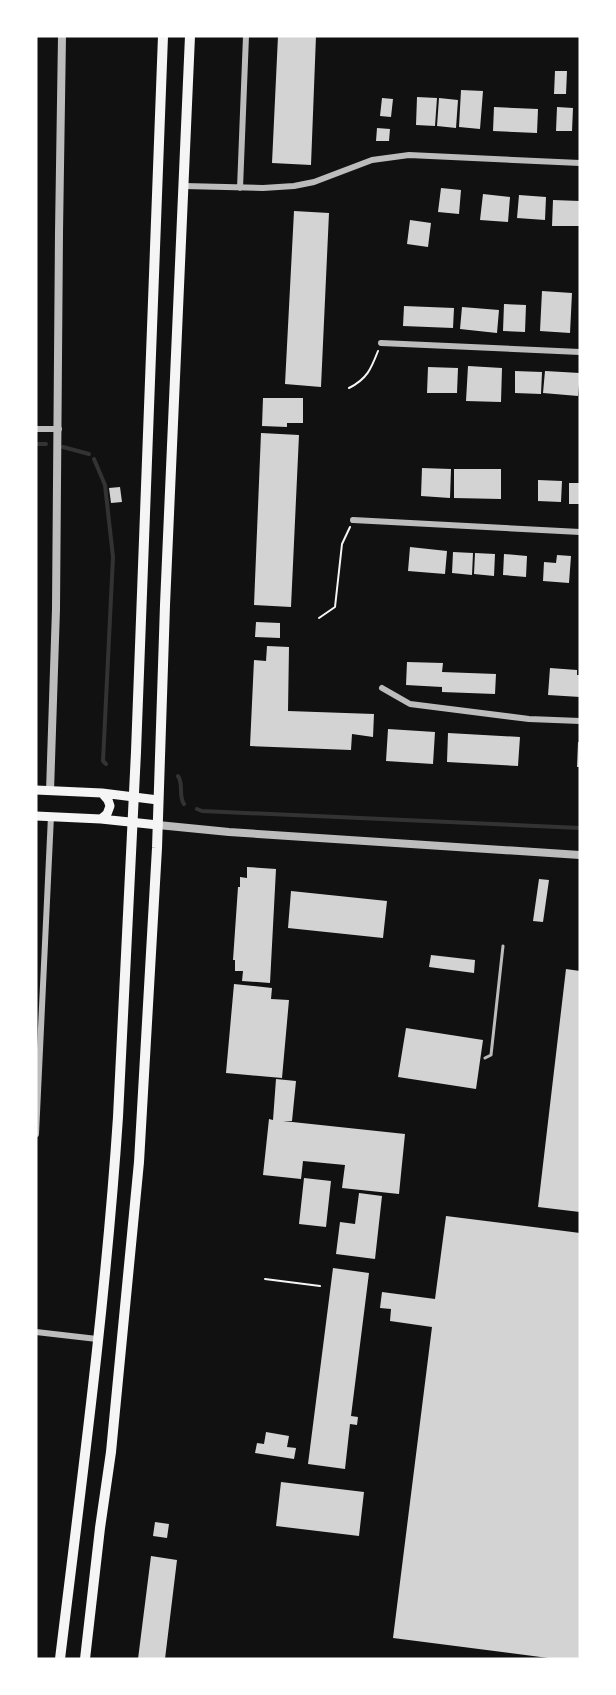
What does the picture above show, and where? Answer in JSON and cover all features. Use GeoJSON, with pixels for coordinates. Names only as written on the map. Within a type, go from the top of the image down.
{"type":"FeatureCollection","features":[{"type":"Feature","properties":{"kind":"main road"},"geometry":{"type":"LineString","coordinates":[[60,1659],[97,1339],[116,1140],[134,797],[163,36]]}},
{"type":"Feature","properties":{"kind":"main road"},"geometry":{"type":"LineString","coordinates":[[85,1659],[110,1457],[139,1162],[158,825],[190,36]]}},
{"type":"Feature","properties":{"kind":"main road"},"geometry":{"type":"LineString","coordinates":[[36,790],[158,800]]}},
{"type":"Feature","properties":{"kind":"main road"},"geometry":{"type":"LineString","coordinates":[[101,819],[107,814],[110,806],[102,794]]}},
{"type":"Feature","properties":{"kind":"main road"},"geometry":{"type":"LineString","coordinates":[[36,816],[158,825]]}},
{"type":"Feature","properties":{"kind":"street"},"geometry":{"type":"LineString","coordinates":[[51,791],[56,609],[62,36]]}},
{"type":"Feature","properties":{"kind":"street"},"geometry":{"type":"LineString","coordinates":[[240,188],[246,36]]}},
{"type":"Feature","properties":{"kind":"street"},"geometry":{"type":"LineString","coordinates":[[184,186],[240,188],[294,186],[314,182],[372,160],[410,155],[580,163]]}},
{"type":"Feature","properties":{"kind":"street"},"geometry":{"type":"LineString","coordinates":[[381,343],[580,352]]}},
{"type":"Feature","properties":{"kind":"street"},"geometry":{"type":"LineString","coordinates":[[36,429],[58,429]]}},
{"type":"Feature","properties":{"kind":"street"},"geometry":{"type":"LineString","coordinates":[[353,519],[580,532]]}},
{"type":"Feature","properties":{"kind":"street"},"geometry":{"type":"LineString","coordinates":[[382,688],[410,704],[530,719],[580,721]]}},
{"type":"Feature","properties":{"kind":"street"},"geometry":{"type":"LineString","coordinates":[[36,1134],[51,816]]}},
{"type":"Feature","properties":{"kind":"street"},"geometry":{"type":"LineString","coordinates":[[158,825],[229,832],[580,855]]}},
{"type":"Feature","properties":{"kind":"street"},"geometry":{"type":"LineString","coordinates":[[36,1332],[97,1339]]}},
{"type":"Feature","properties":{"kind":"lane"},"geometry":{"type":"LineString","coordinates":[[485,1058],[491,1055],[503,946]]}},
{"type":"Feature","properties":{"kind":"path"},"geometry":{"type":"LineString","coordinates":[[349,388],[359,382],[370,370],[381,343]]}},
{"type":"Feature","properties":{"kind":"path"},"geometry":{"type":"LineString","coordinates":[[319,618],[335,607],[342,544],[353,519]]}},
{"type":"Feature","properties":{"kind":"path"},"geometry":{"type":"LineString","coordinates":[[265,1279],[320,1286]]}},
{"type":"Feature","properties":{"kind":"building"},"geometry":{"type":"Polygon","coordinates":[[[278,36],[316,36],[311,165],[272,163],[278,36]]]}},
{"type":"Feature","properties":{"kind":"building"},"geometry":{"type":"Polygon","coordinates":[[[555,71],[567,71],[566,94],[554,94],[555,71]]]}},
{"type":"Feature","properties":{"kind":"building"},"geometry":{"type":"Polygon","coordinates":[[[461,90],[483,91],[480,129],[459,127],[461,90]]]}},
{"type":"Feature","properties":{"kind":"building"},"geometry":{"type":"Polygon","coordinates":[[[417,97],[437,98],[435,126],[416,125],[417,97]]]}},
{"type":"Feature","properties":{"kind":"building"},"geometry":{"type":"Polygon","coordinates":[[[382,98],[393,99],[391,117],[380,116],[382,98]]]}},
{"type":"Feature","properties":{"kind":"building"},"geometry":{"type":"Polygon","coordinates":[[[439,98],[458,100],[456,128],[437,126],[439,98]]]}},
{"type":"Feature","properties":{"kind":"building"},"geometry":{"type":"Polygon","coordinates":[[[494,107],[538,109],[537,133],[493,131],[494,107]]]}},
{"type":"Feature","properties":{"kind":"building"},"geometry":{"type":"Polygon","coordinates":[[[557,107],[573,108],[572,131],[556,131],[557,107]]]}},
{"type":"Feature","properties":{"kind":"building"},"geometry":{"type":"Polygon","coordinates":[[[377,128],[390,129],[389,141],[376,141],[377,128]]]}},
{"type":"Feature","properties":{"kind":"building"},"geometry":{"type":"Polygon","coordinates":[[[441,188],[461,190],[459,214],[438,212],[441,188]]]}},
{"type":"Feature","properties":{"kind":"building"},"geometry":{"type":"Polygon","coordinates":[[[483,194],[510,197],[508,222],[480,220],[483,194]]]}},
{"type":"Feature","properties":{"kind":"building"},"geometry":{"type":"Polygon","coordinates":[[[519,195],[546,197],[545,220],[517,218],[519,195]]]}},
{"type":"Feature","properties":{"kind":"building"},"geometry":{"type":"Polygon","coordinates":[[[553,200],[580,201],[580,226],[552,226],[553,200]]]}},
{"type":"Feature","properties":{"kind":"building"},"geometry":{"type":"Polygon","coordinates":[[[294,211],[329,213],[321,387],[285,384],[294,211]]]}},
{"type":"Feature","properties":{"kind":"building"},"geometry":{"type":"Polygon","coordinates":[[[410,220],[431,223],[428,247],[407,244],[410,220]]]}},
{"type":"Feature","properties":{"kind":"building"},"geometry":{"type":"Polygon","coordinates":[[[542,291],[572,293],[570,333],[540,331],[542,291]]]}},
{"type":"Feature","properties":{"kind":"building"},"geometry":{"type":"Polygon","coordinates":[[[504,304],[526,305],[525,332],[503,331],[504,304]]]}},
{"type":"Feature","properties":{"kind":"building"},"geometry":{"type":"Polygon","coordinates":[[[404,306],[454,308],[453,328],[403,326],[404,306]]]}},
{"type":"Feature","properties":{"kind":"building"},"geometry":{"type":"Polygon","coordinates":[[[462,307],[499,310],[497,333],[460,329],[462,307]]]}},
{"type":"Feature","properties":{"kind":"building"},"geometry":{"type":"Polygon","coordinates":[[[468,366],[502,368],[501,402],[466,401],[468,366]]]}},
{"type":"Feature","properties":{"kind":"building"},"geometry":{"type":"Polygon","coordinates":[[[428,367],[458,368],[457,393],[427,393],[428,367]]]}},
{"type":"Feature","properties":{"kind":"building"},"geometry":{"type":"Polygon","coordinates":[[[515,371],[542,372],[541,394],[515,393],[515,371]]]}},
{"type":"Feature","properties":{"kind":"building"},"geometry":{"type":"Polygon","coordinates":[[[545,371],[580,373],[578,396],[543,393],[545,371]]]}},
{"type":"Feature","properties":{"kind":"building"},"geometry":{"type":"Polygon","coordinates":[[[263,398],[303,398],[303,423],[287,423],[287,427],[262,426],[263,398]]]}},
{"type":"Feature","properties":{"kind":"building"},"geometry":{"type":"Polygon","coordinates":[[[261,433],[299,435],[291,607],[254,605],[261,433]]]}},
{"type":"Feature","properties":{"kind":"building"},"geometry":{"type":"Polygon","coordinates":[[[422,468],[451,469],[450,498],[421,496],[422,468]]]}},
{"type":"Feature","properties":{"kind":"building"},"geometry":{"type":"Polygon","coordinates":[[[454,469],[501,469],[501,499],[454,498],[454,469]]]}},
{"type":"Feature","properties":{"kind":"building"},"geometry":{"type":"Polygon","coordinates":[[[538,480],[562,481],[561,502],[538,501],[538,480]]]}},
{"type":"Feature","properties":{"kind":"building"},"geometry":{"type":"Polygon","coordinates":[[[569,483],[580,483],[580,504],[569,504],[569,483]]]}},
{"type":"Feature","properties":{"kind":"building"},"geometry":{"type":"Polygon","coordinates":[[[120,487],[122,502],[111,503],[109,488],[120,487]]]}},
{"type":"Feature","properties":{"kind":"building"},"geometry":{"type":"Polygon","coordinates":[[[410,547],[447,551],[445,574],[408,571],[410,547]]]}},
{"type":"Feature","properties":{"kind":"building"},"geometry":{"type":"Polygon","coordinates":[[[453,552],[473,553],[472,575],[452,573],[453,552]]]}},
{"type":"Feature","properties":{"kind":"building"},"geometry":{"type":"Polygon","coordinates":[[[475,553],[495,554],[494,576],[474,574],[475,553]]]}},
{"type":"Feature","properties":{"kind":"building"},"geometry":{"type":"Polygon","coordinates":[[[504,554],[527,556],[526,577],[503,575],[504,554]]]}},
{"type":"Feature","properties":{"kind":"building"},"geometry":{"type":"Polygon","coordinates":[[[557,555],[571,556],[569,583],[543,581],[544,562],[556,563],[557,555]]]}},
{"type":"Feature","properties":{"kind":"building"},"geometry":{"type":"Polygon","coordinates":[[[256,622],[280,623],[280,638],[255,637],[256,622]]]}},
{"type":"Feature","properties":{"kind":"building"},"geometry":{"type":"Polygon","coordinates":[[[267,646],[289,647],[288,711],[374,714],[373,737],[352,734],[351,750],[250,746],[254,660],[266,661],[267,646]]]}},
{"type":"Feature","properties":{"kind":"building"},"geometry":{"type":"Polygon","coordinates":[[[407,662],[443,663],[442,672],[496,674],[495,694],[442,692],[442,687],[406,685],[407,662]]]}},
{"type":"Feature","properties":{"kind":"building"},"geometry":{"type":"Polygon","coordinates":[[[550,668],[577,670],[577,675],[580,675],[580,697],[548,695],[550,668]]]}},
{"type":"Feature","properties":{"kind":"building"},"geometry":{"type":"Polygon","coordinates":[[[388,729],[435,732],[433,764],[386,761],[388,729]]]}},
{"type":"Feature","properties":{"kind":"building"},"geometry":{"type":"Polygon","coordinates":[[[448,733],[520,737],[518,766],[447,762],[448,733]]]}},
{"type":"Feature","properties":{"kind":"building"},"geometry":{"type":"Polygon","coordinates":[[[578,742],[580,742],[580,767],[577,767],[578,742]]]}},
{"type":"Feature","properties":{"kind":"building"},"geometry":{"type":"Polygon","coordinates":[[[247,867],[276,869],[270,983],[242,981],[243,971],[235,971],[235,960],[233,960],[238,887],[240,887],[240,877],[247,878],[247,867]]]}},
{"type":"Feature","properties":{"kind":"building"},"geometry":{"type":"Polygon","coordinates":[[[539,879],[549,880],[543,922],[533,921],[539,879]]]}},
{"type":"Feature","properties":{"kind":"building"},"geometry":{"type":"Polygon","coordinates":[[[291,891],[387,901],[383,938],[288,928],[291,891]]]}},
{"type":"Feature","properties":{"kind":"building"},"geometry":{"type":"Polygon","coordinates":[[[431,955],[475,960],[474,973],[429,967],[431,955]]]}},
{"type":"Feature","properties":{"kind":"building"},"geometry":{"type":"Polygon","coordinates":[[[566,969],[580,971],[580,1212],[538,1207],[566,969]]]}},
{"type":"Feature","properties":{"kind":"building"},"geometry":{"type":"Polygon","coordinates":[[[234,984],[272,988],[271,999],[289,1000],[282,1078],[226,1073],[234,984]]]}},
{"type":"Feature","properties":{"kind":"building"},"geometry":{"type":"Polygon","coordinates":[[[406,1028],[483,1040],[476,1089],[398,1077],[406,1028]]]}},
{"type":"Feature","properties":{"kind":"building"},"geometry":{"type":"Polygon","coordinates":[[[276,1079],[296,1081],[292,1121],[283,1121],[405,1134],[399,1194],[342,1188],[345,1165],[303,1161],[301,1179],[263,1175],[269,1119],[273,1120],[276,1079]]]}},
{"type":"Feature","properties":{"kind":"building"},"geometry":{"type":"Polygon","coordinates":[[[304,1178],[331,1181],[326,1227],[299,1224],[304,1178]]]}},
{"type":"Feature","properties":{"kind":"building"},"geometry":{"type":"Polygon","coordinates":[[[359,1193],[382,1196],[375,1259],[336,1254],[340,1222],[355,1224],[359,1193]]]}},
{"type":"Feature","properties":{"kind":"building"},"geometry":{"type":"Polygon","coordinates":[[[446,1216],[580,1233],[580,1659],[556,1659],[393,1638],[432,1327],[390,1321],[391,1309],[380,1308],[382,1292],[435,1299],[446,1216]]]}},
{"type":"Feature","properties":{"kind":"building"},"geometry":{"type":"Polygon","coordinates":[[[333,1268],[369,1273],[351,1416],[358,1417],[357,1425],[350,1424],[345,1469],[308,1464],[333,1268]]]}},
{"type":"Feature","properties":{"kind":"building"},"geometry":{"type":"Polygon","coordinates":[[[266,1432],[289,1436],[287,1447],[296,1448],[294,1459],[255,1453],[257,1443],[264,1444],[266,1432]]]}},
{"type":"Feature","properties":{"kind":"building"},"geometry":{"type":"Polygon","coordinates":[[[281,1482],[364,1492],[359,1536],[276,1526],[281,1482]]]}},
{"type":"Feature","properties":{"kind":"building"},"geometry":{"type":"Polygon","coordinates":[[[155,1522],[169,1524],[167,1538],[153,1536],[155,1522]]]}},
{"type":"Feature","properties":{"kind":"building"},"geometry":{"type":"Polygon","coordinates":[[[151,1556],[177,1560],[165,1659],[138,1659],[151,1556]]]}},
{"type":"Feature","properties":{"kind":"waterway"},"geometry":{"type":"LineString","coordinates":[[36,444],[46,444]]}},
{"type":"Feature","properties":{"kind":"waterway"},"geometry":{"type":"LineString","coordinates":[[63,447],[89,454]]}},
{"type":"Feature","properties":{"kind":"waterway"},"geometry":{"type":"LineString","coordinates":[[94,459],[105,485],[113,557],[103,761],[106,764]]}},
{"type":"Feature","properties":{"kind":"waterway"},"geometry":{"type":"LineString","coordinates":[[178,776],[184,804]]}},
{"type":"Feature","properties":{"kind":"waterway"},"geometry":{"type":"LineString","coordinates":[[197,809],[580,828]]}}]}
